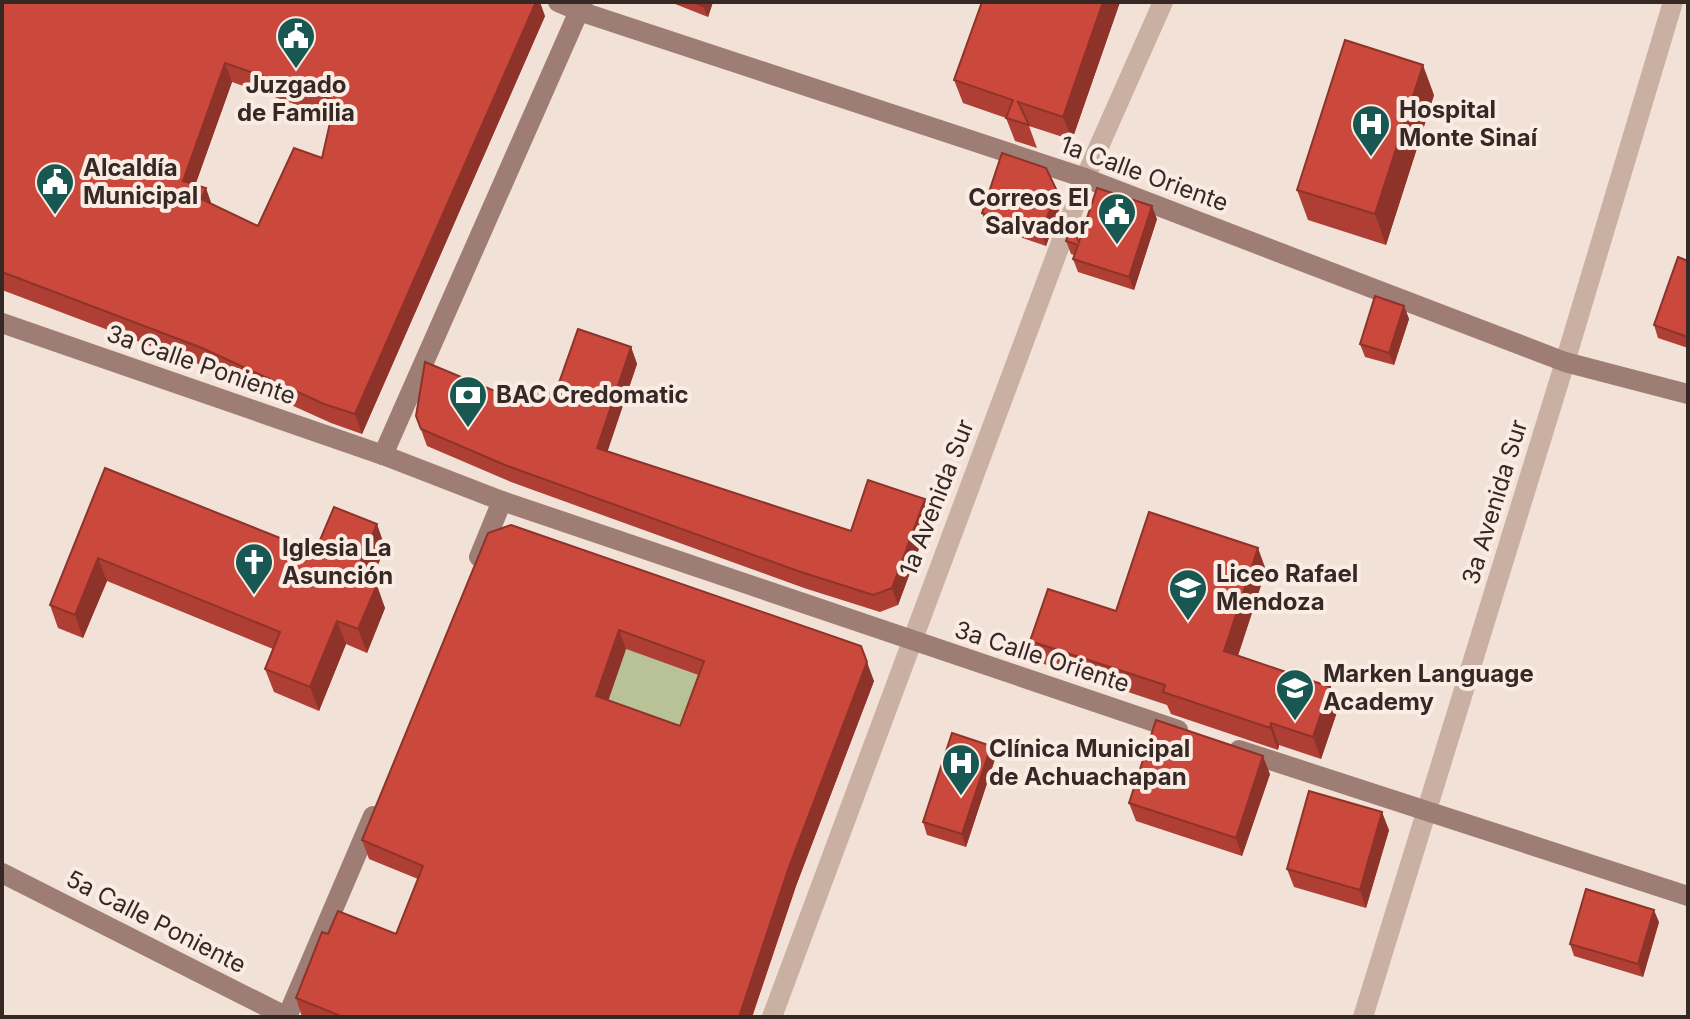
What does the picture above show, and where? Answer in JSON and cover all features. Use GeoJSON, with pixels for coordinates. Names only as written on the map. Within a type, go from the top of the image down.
{"type":"FeatureCollection","features":[{"type":"Feature","properties":{"kind":"street","name":"1a Calle Oriente"},"geometry":{"type":"LineString","coordinates":[[558,2],[581,7],[1085,178],[1565,362],[1688,394]]}},
{"type":"Feature","properties":{"kind":"street","name":"1a Avenida Sur"},"geometry":{"type":"LineString","coordinates":[[772,1017],[1085,178],[1163,2]]}},
{"type":"Feature","properties":{"kind":"street","name":"3a Avenida Sur"},"geometry":{"type":"LineString","coordinates":[[1363,1017],[1673,2]]}},
{"type":"Feature","properties":{"kind":"street"},"geometry":{"type":"LineString","coordinates":[[383,455],[581,7]]}},
{"type":"Feature","properties":{"kind":"street","name":"3a Calle Poniente"},"geometry":{"type":"LineString","coordinates":[[2,323],[383,455]]}},
{"type":"Feature","properties":{"kind":"street","name":"3a Calle Oriente"},"geometry":{"type":"LineString","coordinates":[[383,455],[502,501],[911,642],[1688,896]]}},
{"type":"Feature","properties":{"kind":"street"},"geometry":{"type":"LineString","coordinates":[[473,573],[502,501]]}},
{"type":"Feature","properties":{"kind":"street"},"geometry":{"type":"LineString","coordinates":[[287,1017],[379,800]]}},
{"type":"Feature","properties":{"kind":"street","name":"5a Calle Poniente"},"geometry":{"type":"LineString","coordinates":[[2,873],[287,1017]]}},
{"type":"Feature","properties":{"kind":"green space"},"geometry":{"type":"Polygon","coordinates":[[[626,649],[711,680],[683,757],[603,716],[626,649]]]}},
{"type":"Feature","properties":{"kind":"building"},"geometry":{"type":"Polygon","coordinates":[[[2,2],[536,2],[355,414],[324,404],[202,348],[2,272],[2,2]],[[225,63],[183,181],[206,188],[201,199],[258,226],[294,148],[322,158],[335,101],[225,63]]]}},
{"type":"Feature","properties":{"kind":"building"},"geometry":{"type":"Polygon","coordinates":[[[982,2],[1103,2],[1063,117],[1018,102],[1029,125],[1006,118],[1013,100],[954,80],[982,2]]]}},
{"type":"Feature","properties":{"kind":"building","name":"Hospital Monte Sinaí"},"geometry":{"type":"Polygon","coordinates":[[[1345,40],[1423,65],[1375,214],[1297,190],[1345,40]]]}},
{"type":"Feature","properties":{"kind":"building"},"geometry":{"type":"Polygon","coordinates":[[[1002,153],[1046,168],[1057,191],[1041,233],[982,213],[1002,153]]]}},
{"type":"Feature","properties":{"kind":"building","name":"Correos El Salvador"},"geometry":{"type":"Polygon","coordinates":[[[1097,188],[1152,206],[1129,277],[1073,259],[1078,245],[1066,241],[1072,226],[1079,242],[1097,188]]]}},
{"type":"Feature","properties":{"kind":"building"},"geometry":{"type":"Polygon","coordinates":[[[1678,257],[1688,261],[1688,337],[1654,325],[1678,257]]]}},
{"type":"Feature","properties":{"kind":"building"},"geometry":{"type":"Polygon","coordinates":[[[1375,296],[1404,306],[1389,353],[1360,344],[1375,296]]]}},
{"type":"Feature","properties":{"kind":"building"},"geometry":{"type":"Polygon","coordinates":[[[578,329],[631,347],[597,448],[851,531],[868,480],[925,499],[892,588],[873,595],[798,571],[505,465],[421,429],[416,416],[425,362],[531,406],[538,388],[555,394],[578,329]]]}},
{"type":"Feature","properties":{"kind":"building","name":"Iglesia La Asunción"},"geometry":{"type":"Polygon","coordinates":[[[105,468],[315,552],[334,507],[377,524],[355,576],[377,585],[358,629],[337,621],[310,687],[265,669],[280,632],[98,558],[75,615],[50,605],[105,468]]]}},
{"type":"Feature","properties":{"kind":"building","name":"Liceo Rafael Mendoza"},"geometry":{"type":"Polygon","coordinates":[[[1149,512],[1258,548],[1224,651],[1330,687],[1313,737],[1271,723],[1270,728],[1163,692],[1165,685],[1030,641],[1048,589],[1116,611],[1149,512]]]}},
{"type":"Feature","properties":{"kind":"building"},"geometry":{"type":"Polygon","coordinates":[[[511,525],[861,646],[867,662],[789,867],[739,1017],[343,1017],[296,998],[322,932],[328,934],[338,911],[396,934],[423,866],[362,840],[488,533],[511,525]],[[619,630],[596,696],[680,726],[704,661],[619,630]]]}},
{"type":"Feature","properties":{"kind":"building"},"geometry":{"type":"Polygon","coordinates":[[[1156,720],[1263,756],[1236,838],[1129,803],[1156,720]]]}},
{"type":"Feature","properties":{"kind":"building","name":"Clínica Municipal de Achuachapan"},"geometry":{"type":"Polygon","coordinates":[[[952,733],[991,746],[962,834],[923,822],[952,733]]]}},
{"type":"Feature","properties":{"kind":"building"},"geometry":{"type":"Polygon","coordinates":[[[1309,791],[1382,812],[1360,890],[1287,869],[1309,791]]]}},
{"type":"Feature","properties":{"kind":"building"},"geometry":{"type":"Polygon","coordinates":[[[1586,889],[1654,910],[1638,964],[1570,944],[1586,889]]]}},
{"type":"Feature","properties":{"kind":"place","name":"Juzgado de Familia"},"geometry":{"type":"Point","coordinates":[296,70]}},
{"type":"Feature","properties":{"kind":"place","name":"Hospital Monte Sinaí"},"geometry":{"type":"Point","coordinates":[1371,158]}},
{"type":"Feature","properties":{"kind":"place","name":"Alcaldía Municipal"},"geometry":{"type":"Point","coordinates":[55,216]}},
{"type":"Feature","properties":{"kind":"place","name":"Correos El Salvador"},"geometry":{"type":"Point","coordinates":[1117,246]}},
{"type":"Feature","properties":{"kind":"place","name":"BAC Credomatic"},"geometry":{"type":"Point","coordinates":[468,429]}},
{"type":"Feature","properties":{"kind":"place","name":"Iglesia La Asunción"},"geometry":{"type":"Point","coordinates":[254,596]}},
{"type":"Feature","properties":{"kind":"place","name":"Liceo Rafael Mendoza"},"geometry":{"type":"Point","coordinates":[1188,622]}},
{"type":"Feature","properties":{"kind":"place","name":"Marken Language Academy"},"geometry":{"type":"Point","coordinates":[1295,722]}},
{"type":"Feature","properties":{"kind":"place","name":"Clínica Municipal de Achuachapan"},"geometry":{"type":"Point","coordinates":[961,797]}}]}
